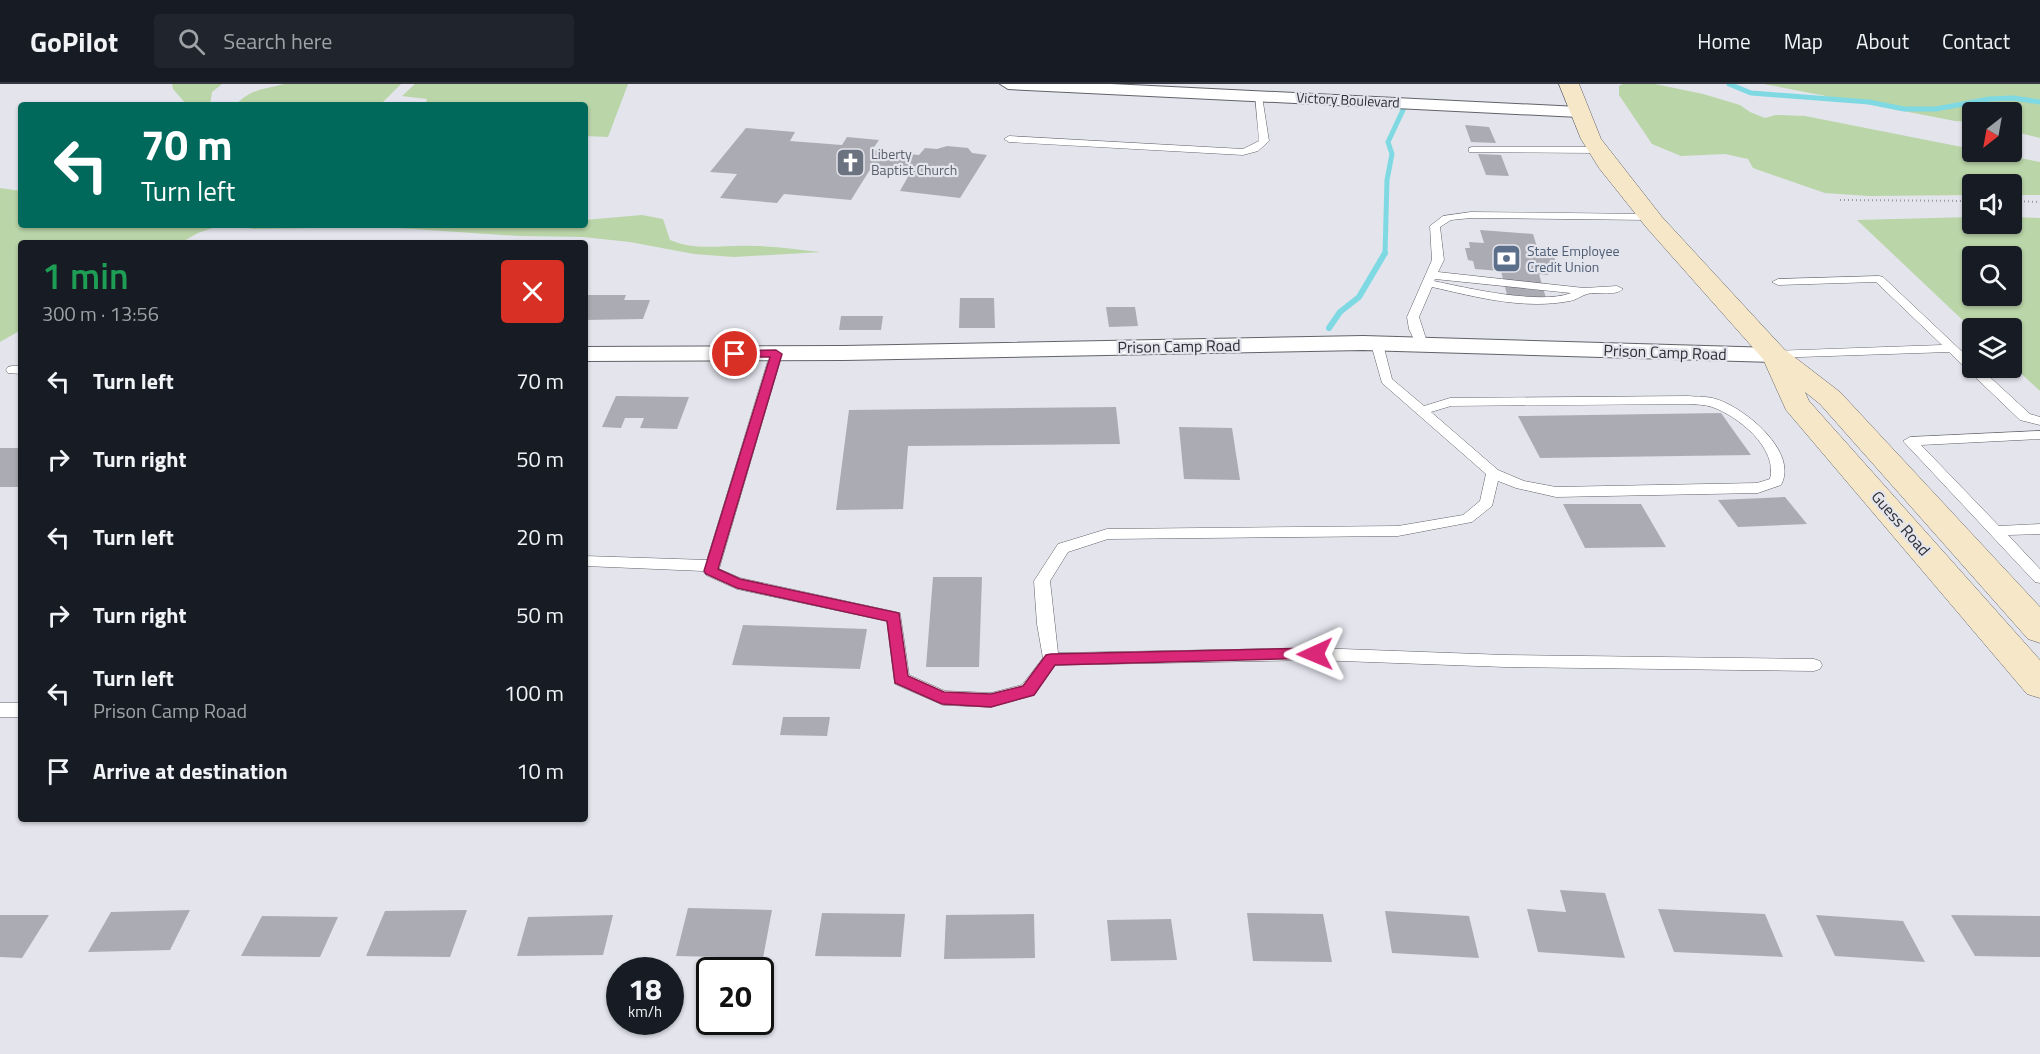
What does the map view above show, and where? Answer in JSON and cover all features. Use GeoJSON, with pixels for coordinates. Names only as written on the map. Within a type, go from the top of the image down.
{"type":"FeatureCollection","features":[{"type":"Feature","properties":{"kind":"main road","name":"Guess Road"},"geometry":{"type":"LineString","coordinates":[[1569,84],[1579,112],[1599,150],[1650,217],[1774,355],[1830,398],[2040,630]]}},
{"type":"Feature","properties":{"kind":"main road","name":"Guess Road"},"geometry":{"type":"LineString","coordinates":[[1774,355],[1796,404],[2040,684]]}},
{"type":"Feature","properties":{"kind":"street","name":"Victory Boulevard"},"geometry":{"type":"LineString","coordinates":[[1008,84],[1258,96],[1349,92],[1579,112]]}},
{"type":"Feature","properties":{"kind":"street","name":"Prison Camp Road"},"geometry":{"type":"LineString","coordinates":[[588,354],[776,354],[1377,344],[1774,355]]}},
{"type":"Feature","properties":{"kind":"lane"},"geometry":{"type":"LineString","coordinates":[[1009,140],[1219,152],[1249,151],[1256,149],[1264,141],[1258,96]]}},
{"type":"Feature","properties":{"kind":"lane"},"geometry":{"type":"LineString","coordinates":[[1472,150],[1599,150]]}},
{"type":"Feature","properties":{"kind":"lane"},"geometry":{"type":"LineString","coordinates":[[1422,345],[1414,329],[1413,317],[1438,260],[1435,226],[1447,217],[1471,215],[1650,217]]}},
{"type":"Feature","properties":{"kind":"lane"},"geometry":{"type":"LineString","coordinates":[[1428,279],[1471,294],[1501,298],[1552,300],[1570,298],[1585,291],[1617,289]]}},
{"type":"Feature","properties":{"kind":"lane"},"geometry":{"type":"LineString","coordinates":[[1778,282],[1879,279],[1962,357]]}},
{"type":"Feature","properties":{"kind":"lane"},"geometry":{"type":"LineString","coordinates":[[1377,344],[1386,380],[1493,473],[1521,485],[1556,492],[1758,488],[1776,482],[1780,476],[1780,463],[1759,433],[1727,409],[1706,401],[1450,402],[1422,411]]}},
{"type":"Feature","properties":{"kind":"lane"},"geometry":{"type":"LineString","coordinates":[[1774,355],[1953,348]]}},
{"type":"Feature","properties":{"kind":"lane"},"geometry":{"type":"LineString","coordinates":[[776,354],[711,571],[737,583],[894,617],[901,679],[942,698],[991,700],[1028,690],[1051,659],[1045,624],[1042,581],[1063,548],[1107,534],[1398,531],[1467,519],[1487,503],[1493,473]]}},
{"type":"Feature","properties":{"kind":"lane"},"geometry":{"type":"LineString","coordinates":[[1984,378],[2025,417],[2040,421]]}},
{"type":"Feature","properties":{"kind":"lane"},"geometry":{"type":"LineString","coordinates":[[2040,435],[1910,441],[2040,578]]}},
{"type":"Feature","properties":{"kind":"lane"},"geometry":{"type":"LineString","coordinates":[[1996,531],[2040,529]]}},
{"type":"Feature","properties":{"kind":"lane"},"geometry":{"type":"LineString","coordinates":[[588,561],[712,566]]}},
{"type":"Feature","properties":{"kind":"lane"},"geometry":{"type":"LineString","coordinates":[[1051,659],[1315,654],[1505,661],[1814,665]]}},
{"type":"Feature","properties":{"kind":"lane"},"geometry":{"type":"LineString","coordinates":[[0,710],[18,710]]}},
{"type":"Feature","properties":{"kind":"path"},"geometry":{"type":"LineString","coordinates":[[1839,200],[1962,201]]}},
{"type":"Feature","properties":{"kind":"path"},"geometry":{"type":"LineString","coordinates":[[2022,201],[2040,202]]}},
{"type":"Feature","properties":{"kind":"green space"},"geometry":{"type":"Polygon","coordinates":[[[172,84],[222,84],[212,92],[210,102],[184,102],[173,89],[172,84]]]}},
{"type":"Feature","properties":{"kind":"green space"},"geometry":{"type":"Polygon","coordinates":[[[284,84],[401,84],[383,102],[239,102],[252,93],[284,84]]]}},
{"type":"Feature","properties":{"kind":"green space"},"geometry":{"type":"Polygon","coordinates":[[[415,84],[628,84],[608,137],[588,136],[588,102],[426,102],[427,99],[402,96],[415,84]]]}},
{"type":"Feature","properties":{"kind":"green space"},"geometry":{"type":"Polygon","coordinates":[[[1655,84],[1703,94],[1740,105],[1765,118],[1776,115],[1805,116],[1962,147],[1962,162],[2022,162],[2022,159],[2040,162],[2040,195],[2022,195],[2022,174],[1962,174],[1962,195],[1868,196],[1825,193],[1753,168],[1748,159],[1725,154],[1681,156],[1652,144],[1619,95],[1619,86],[1655,84]]]}},
{"type":"Feature","properties":{"kind":"green space"},"geometry":{"type":"Polygon","coordinates":[[[1764,84],[2040,84],[2040,138],[2022,134],[2022,102],[1962,102],[1962,121],[1764,84]]]}},
{"type":"Feature","properties":{"kind":"green space"},"geometry":{"type":"Polygon","coordinates":[[[0,188],[18,191],[18,228],[212,228],[185,240],[18,240],[18,332],[0,342],[0,188]]]}},
{"type":"Feature","properties":{"kind":"green space"},"geometry":{"type":"Polygon","coordinates":[[[642,215],[663,219],[670,240],[680,244],[701,247],[771,247],[821,252],[734,257],[694,254],[630,242],[583,237],[519,236],[398,228],[588,228],[588,220],[642,215]]]}},
{"type":"Feature","properties":{"kind":"green space"},"geometry":{"type":"Polygon","coordinates":[[[1962,217],[1962,234],[2022,234],[2022,217],[2040,218],[2040,391],[2022,374],[2022,318],[1962,320],[1857,220],[1962,217]]]}},
{"type":"Feature","properties":{"kind":"green space"},"geometry":{"type":"Polygon","coordinates":[[[247,228],[318,228],[254,229],[247,228]]]}},
{"type":"Feature","properties":{"kind":"building"},"geometry":{"type":"Polygon","coordinates":[[[1465,125],[1489,127],[1496,143],[1471,142],[1465,125]]]}},
{"type":"Feature","properties":{"kind":"building","name":"Liberty Baptist Church"},"geometry":{"type":"Polygon","coordinates":[[[746,128],[795,132],[790,141],[842,145],[847,137],[879,140],[872,150],[919,155],[925,148],[937,149],[947,146],[968,148],[972,153],[987,155],[960,198],[900,191],[910,173],[871,168],[851,200],[784,194],[777,203],[720,198],[737,174],[710,172],[746,128]]]}},
{"type":"Feature","properties":{"kind":"building"},"geometry":{"type":"Polygon","coordinates":[[[1478,154],[1501,155],[1509,176],[1486,175],[1478,154]]]}},
{"type":"Feature","properties":{"kind":"building"},"geometry":{"type":"Polygon","coordinates":[[[1480,230],[1533,234],[1537,247],[1551,248],[1559,271],[1547,271],[1548,275],[1539,274],[1546,298],[1507,295],[1501,271],[1475,269],[1473,261],[1468,260],[1465,248],[1470,248],[1469,242],[1484,243],[1480,230]]]}},
{"type":"Feature","properties":{"kind":"building"},"geometry":{"type":"Polygon","coordinates":[[[588,295],[626,295],[624,300],[650,300],[643,319],[588,320],[588,295]]]}},
{"type":"Feature","properties":{"kind":"building"},"geometry":{"type":"Polygon","coordinates":[[[960,298],[994,298],[995,328],[959,328],[960,298]]]}},
{"type":"Feature","properties":{"kind":"building"},"geometry":{"type":"Polygon","coordinates":[[[1106,307],[1135,307],[1138,326],[1109,327],[1106,307]]]}},
{"type":"Feature","properties":{"kind":"building"},"geometry":{"type":"Polygon","coordinates":[[[841,316],[883,316],[881,330],[839,330],[841,316]]]}},
{"type":"Feature","properties":{"kind":"building"},"geometry":{"type":"Polygon","coordinates":[[[616,396],[689,397],[677,429],[640,428],[644,418],[625,418],[621,428],[602,427],[616,396]]]}},
{"type":"Feature","properties":{"kind":"building"},"geometry":{"type":"Polygon","coordinates":[[[1116,407],[1120,444],[908,446],[903,509],[836,510],[849,410],[1116,407]]]}},
{"type":"Feature","properties":{"kind":"building"},"geometry":{"type":"Polygon","coordinates":[[[1721,413],[1751,455],[1540,458],[1518,416],[1721,413]]]}},
{"type":"Feature","properties":{"kind":"building"},"geometry":{"type":"Polygon","coordinates":[[[1179,427],[1232,428],[1240,480],[1184,479],[1179,427]]]}},
{"type":"Feature","properties":{"kind":"building"},"geometry":{"type":"Polygon","coordinates":[[[0,448],[18,448],[18,487],[0,487],[0,448]]]}},
{"type":"Feature","properties":{"kind":"building"},"geometry":{"type":"Polygon","coordinates":[[[1785,497],[1807,524],[1738,527],[1718,500],[1785,497]]]}},
{"type":"Feature","properties":{"kind":"building"},"geometry":{"type":"Polygon","coordinates":[[[1563,504],[1641,504],[1666,547],[1585,548],[1563,504]]]}},
{"type":"Feature","properties":{"kind":"building"},"geometry":{"type":"Polygon","coordinates":[[[933,577],[982,577],[979,667],[926,667],[933,577]]]}},
{"type":"Feature","properties":{"kind":"building"},"geometry":{"type":"Polygon","coordinates":[[[743,625],[867,629],[860,669],[732,665],[743,625]]]}},
{"type":"Feature","properties":{"kind":"building"},"geometry":{"type":"Polygon","coordinates":[[[783,717],[830,717],[827,736],[780,735],[783,717]]]}},
{"type":"Feature","properties":{"kind":"building"},"geometry":{"type":"Polygon","coordinates":[[[1560,890],[1605,893],[1625,958],[1538,952],[1527,909],[1566,912],[1560,890]]]}},
{"type":"Feature","properties":{"kind":"building"},"geometry":{"type":"Polygon","coordinates":[[[688,908],[772,910],[763,957],[676,956],[688,908]]]}},
{"type":"Feature","properties":{"kind":"building"},"geometry":{"type":"Polygon","coordinates":[[[1658,909],[1765,914],[1783,957],[1674,952],[1658,909]]]}},
{"type":"Feature","properties":{"kind":"building"},"geometry":{"type":"Polygon","coordinates":[[[190,910],[170,950],[88,952],[111,912],[190,910]]]}},
{"type":"Feature","properties":{"kind":"building"},"geometry":{"type":"Polygon","coordinates":[[[467,910],[450,957],[366,956],[385,911],[467,910]]]}},
{"type":"Feature","properties":{"kind":"building"},"geometry":{"type":"Polygon","coordinates":[[[1385,911],[1469,916],[1479,958],[1392,953],[1385,911]]]}},
{"type":"Feature","properties":{"kind":"building"},"geometry":{"type":"Polygon","coordinates":[[[822,913],[905,914],[901,957],[815,956],[822,913]]]}},
{"type":"Feature","properties":{"kind":"building"},"geometry":{"type":"Polygon","coordinates":[[[1247,913],[1323,914],[1332,962],[1253,961],[1247,913]]]}},
{"type":"Feature","properties":{"kind":"building"},"geometry":{"type":"Polygon","coordinates":[[[1034,914],[1035,958],[944,959],[946,915],[1034,914]]]}},
{"type":"Feature","properties":{"kind":"building"},"geometry":{"type":"Polygon","coordinates":[[[0,915],[49,915],[22,958],[0,957],[0,915]]]}},
{"type":"Feature","properties":{"kind":"building"},"geometry":{"type":"Polygon","coordinates":[[[613,915],[603,955],[517,956],[528,917],[613,915]]]}},
{"type":"Feature","properties":{"kind":"building"},"geometry":{"type":"Polygon","coordinates":[[[1816,915],[1903,921],[1925,962],[1835,956],[1816,915]]]}},
{"type":"Feature","properties":{"kind":"building"},"geometry":{"type":"Polygon","coordinates":[[[1951,915],[2040,916],[2040,957],[1975,956],[1951,915]]]}},
{"type":"Feature","properties":{"kind":"building"},"geometry":{"type":"Polygon","coordinates":[[[262,916],[338,917],[320,957],[241,956],[262,916]]]}},
{"type":"Feature","properties":{"kind":"building"},"geometry":{"type":"Polygon","coordinates":[[[1171,919],[1177,960],[1111,961],[1107,920],[1171,919]]]}},
{"type":"Feature","properties":{"kind":"waterway"},"geometry":{"type":"LineString","coordinates":[[1729,84],[1751,93],[1869,102],[1904,109],[1936,109],[1989,99],[2013,98],[2040,102]]}},
{"type":"Feature","properties":{"kind":"waterway"},"geometry":{"type":"LineString","coordinates":[[1385,254],[1387,180],[1392,154],[1388,142],[1403,110]]}},
{"type":"Feature","properties":{"kind":"waterway"},"geometry":{"type":"LineString","coordinates":[[1329,328],[1340,312],[1359,297],[1385,253]]}},
{"type":"Feature","properties":{"kind":"place","name":"Liberty Baptist Church"},"geometry":{"type":"Point","coordinates":[850,162]}},
{"type":"Feature","properties":{"kind":"place","name":"State Employee Credit Union"},"geometry":{"type":"Point","coordinates":[1506,259]}},
{"type":"Feature","properties":{"kind":"route"},"geometry":{"type":"LineString","coordinates":[[735,354],[776,354],[711,571],[737,583],[894,617],[901,679],[942,698],[991,700],[1028,690],[1051,659],[1315,654]]}}]}
